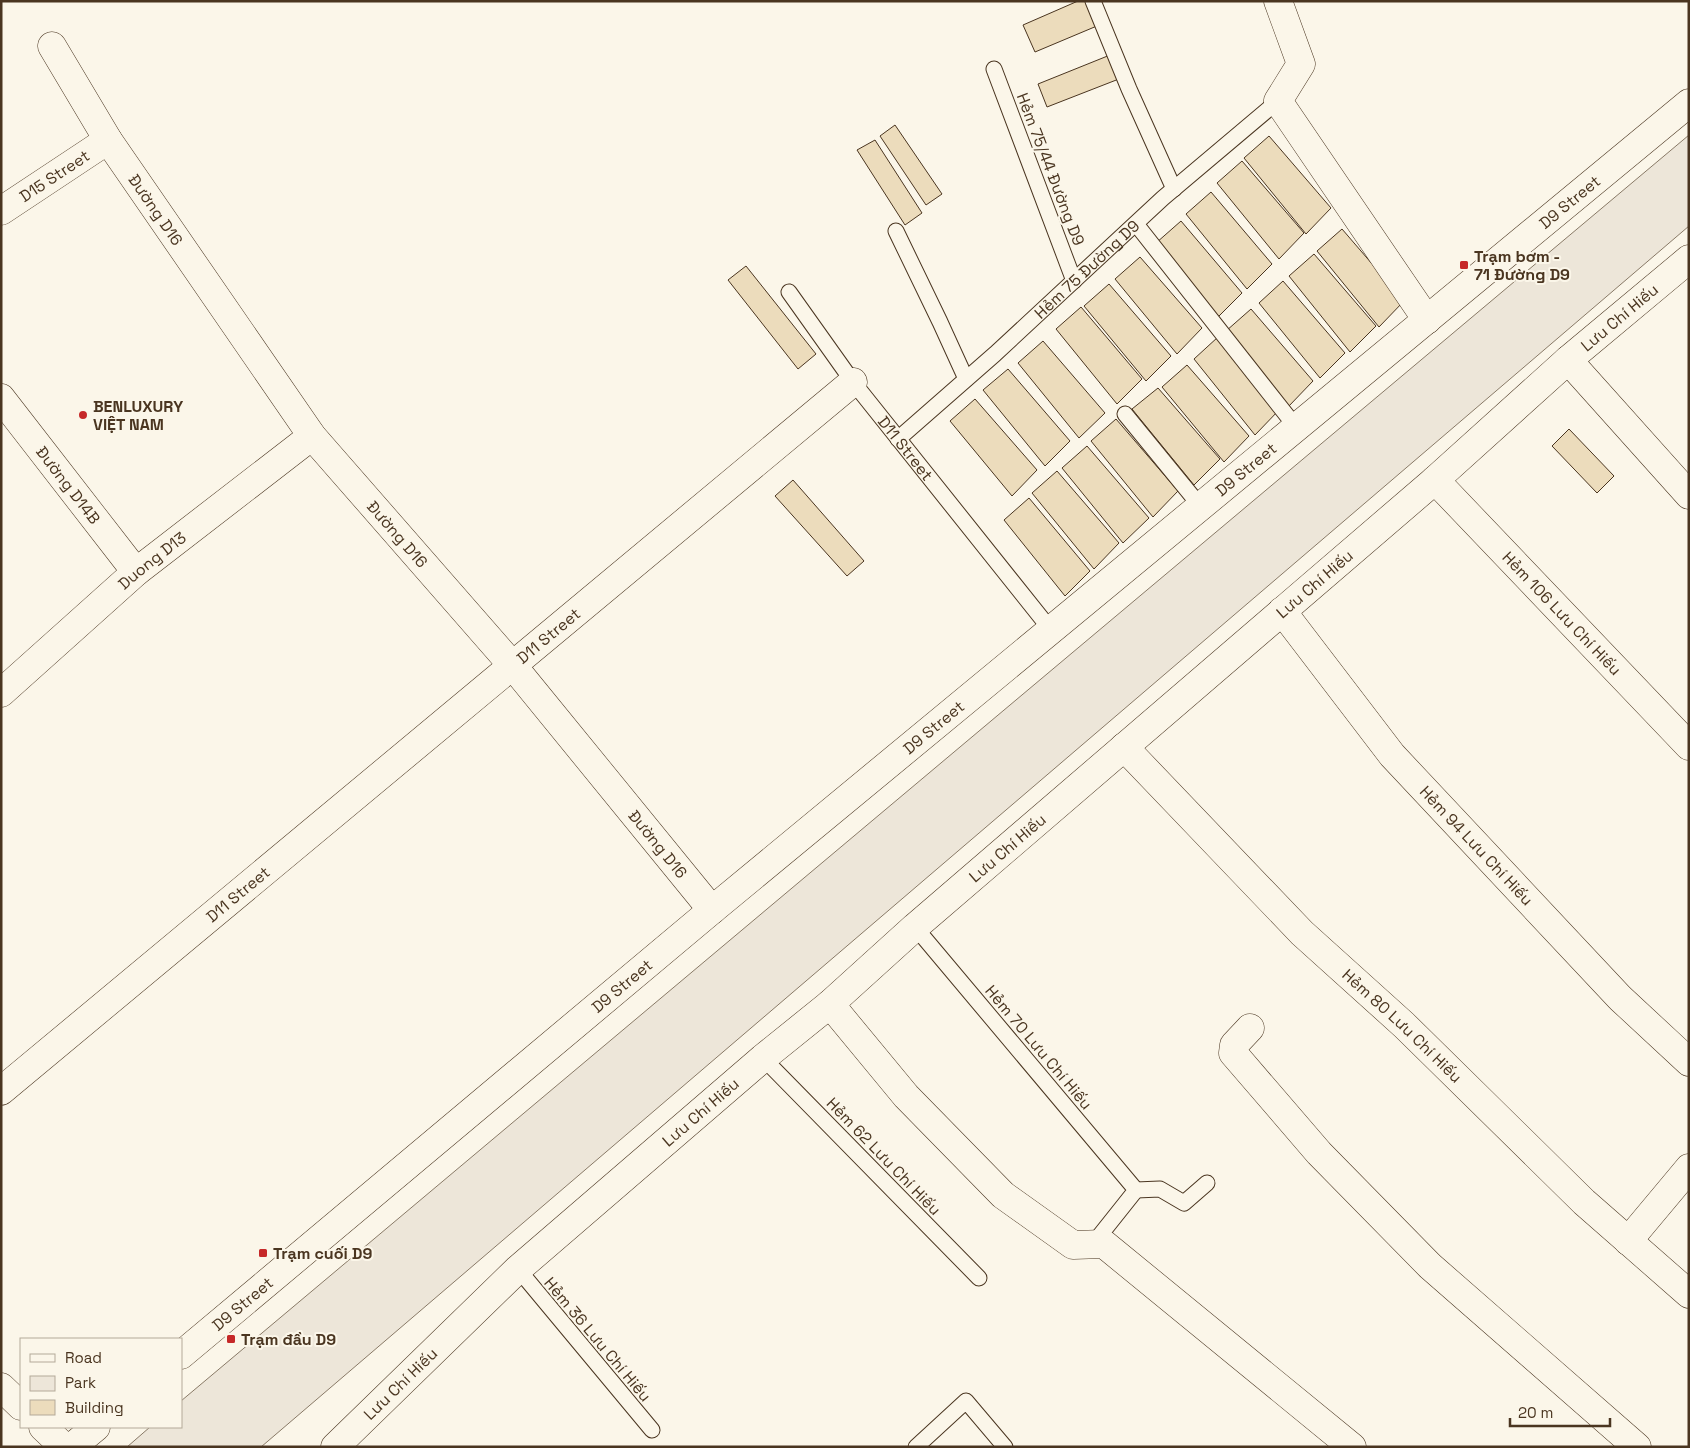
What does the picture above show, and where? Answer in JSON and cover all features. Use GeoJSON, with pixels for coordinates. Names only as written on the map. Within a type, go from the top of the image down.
{"type":"FeatureCollection","features":[{"type":"Feature","properties":{"kind":"street","name":"Hẻm 75 Đường D9"},"geometry":{"type":"LineString","coordinates":[[1278,1],[1301,64],[1278,101]]}},
{"type":"Feature","properties":{"kind":"street","name":"Đường D16"},"geometry":{"type":"LineString","coordinates":[[52,46],[108,140],[312,436],[512,666],[712,910]]}},
{"type":"Feature","properties":{"kind":"street"},"geometry":{"type":"LineString","coordinates":[[1278,101],[1427,320]]}},
{"type":"Feature","properties":{"kind":"street","name":"D9 Street"},"geometry":{"type":"LineString","coordinates":[[182,1354],[712,910],[1689,103]]}},
{"type":"Feature","properties":{"kind":"street","name":"D15 Street"},"geometry":{"type":"LineString","coordinates":[[1,211],[108,140]]}},
{"type":"Feature","properties":{"kind":"street","name":"Lưu Chí Hiếu"},"geometry":{"type":"LineString","coordinates":[[335,1447],[518,1269],[764,1058],[830,1004],[915,927],[1435,480],[1568,360],[1689,259]]}},
{"type":"Feature","properties":{"kind":"street"},"geometry":{"type":"LineString","coordinates":[[1568,360],[1689,494]]}},
{"type":"Feature","properties":{"kind":"street","name":"D11 Street"},"geometry":{"type":"LineString","coordinates":[[1,1091],[853,382]]}},
{"type":"Feature","properties":{"kind":"street","name":"Đường D14B"},"geometry":{"type":"LineString","coordinates":[[1,398],[136,572]]}},
{"type":"Feature","properties":{"kind":"street","name":"Duong D13"},"geometry":{"type":"LineString","coordinates":[[1,693],[136,572],[312,436]]}},
{"type":"Feature","properties":{"kind":"street","name":"Hẻm 106 Lưu Chí Hiếu"},"geometry":{"type":"LineString","coordinates":[[1435,480],[1689,746]]}},
{"type":"Feature","properties":{"kind":"street","name":"Hẻm 94 Lưu Chí Hiếu"},"geometry":{"type":"LineString","coordinates":[[1282,612],[1392,755],[1620,998],[1689,1062]]}},
{"type":"Feature","properties":{"kind":"street","name":"Hẻm 80 Lưu Chí Hiếu"},"geometry":{"type":"LineString","coordinates":[[1124,747],[1302,933],[1404,1025],[1577,1195],[1689,1294]]}},
{"type":"Feature","properties":{"kind":"street"},"geometry":{"type":"LineString","coordinates":[[830,1004],[906,1096],[1003,1194],[1073,1245],[1104,1244],[1352,1447]]}},
{"type":"Feature","properties":{"kind":"street"},"geometry":{"type":"LineString","coordinates":[[1250,1028],[1234,1045],[1232,1052],[1318,1153],[1430,1266],[1637,1447]]}},
{"type":"Feature","properties":{"kind":"street"},"geometry":{"type":"LineString","coordinates":[[1628,1242],[1689,1168]]}},
{"type":"Feature","properties":{"kind":"street"},"geometry":{"type":"LineString","coordinates":[[1,1387],[20,1405]]}},
{"type":"Feature","properties":{"kind":"street"},"geometry":{"type":"LineString","coordinates":[[44,1428],[64,1447]]}},
{"type":"Feature","properties":{"kind":"street"},"geometry":{"type":"LineString","coordinates":[[72,1447],[95,1428]]}},
{"type":"Feature","properties":{"kind":"lane"},"geometry":{"type":"LineString","coordinates":[[1093,1],[1129,89],[1174,189]]}},
{"type":"Feature","properties":{"kind":"lane","name":"Hẻm 75/44 Đường D9"},"geometry":{"type":"LineString","coordinates":[[994,69],[1074,281]]}},
{"type":"Feature","properties":{"kind":"lane","name":"Hẻm 75 Đường D9"},"geometry":{"type":"LineString","coordinates":[[898,439],[1174,189],[1278,101]]}},
{"type":"Feature","properties":{"kind":"lane"},"geometry":{"type":"LineString","coordinates":[[1136,224],[1296,427]]}},
{"type":"Feature","properties":{"kind":"lane"},"geometry":{"type":"LineString","coordinates":[[896,230],[966,379]]}},
{"type":"Feature","properties":{"kind":"lane"},"geometry":{"type":"LineString","coordinates":[[789,292],[853,382]]}},
{"type":"Feature","properties":{"kind":"lane","name":"D11 Street"},"geometry":{"type":"LineString","coordinates":[[853,382],[1051,630]]}},
{"type":"Feature","properties":{"kind":"lane"},"geometry":{"type":"LineString","coordinates":[[1125,414],[1201,506]]}},
{"type":"Feature","properties":{"kind":"lane","name":"Hẻm 70 Lưu Chí Hiếu"},"geometry":{"type":"LineString","coordinates":[[915,927],[1136,1190]]}},
{"type":"Feature","properties":{"kind":"lane","name":"Hẻm 62 Lưu Chí Hiếu"},"geometry":{"type":"LineString","coordinates":[[764,1058],[979,1278]]}},
{"type":"Feature","properties":{"kind":"lane"},"geometry":{"type":"LineString","coordinates":[[1093,1244],[1136,1190],[1160,1189],[1184,1203],[1207,1183]]}},
{"type":"Feature","properties":{"kind":"lane","name":"Hẻm 36 Lưu Chí Hiếu"},"geometry":{"type":"LineString","coordinates":[[518,1269],[652,1430]]}},
{"type":"Feature","properties":{"kind":"lane"},"geometry":{"type":"LineString","coordinates":[[916,1447],[966,1401],[1005,1447]]}},
{"type":"Feature","properties":{"kind":"green space"},"geometry":{"type":"Polygon","coordinates":[[[1689,135],[1689,226],[261,1447],[127,1447],[149,1428],[182,1428],[182,1400],[1689,135]]]}},
{"type":"Feature","properties":{"kind":"building"},"geometry":{"type":"Polygon","coordinates":[[[1078,1],[1095,1],[1104,23],[1035,52],[1023,25],[1078,1]]]}},
{"type":"Feature","properties":{"kind":"building"},"geometry":{"type":"Polygon","coordinates":[[[1115,53],[1124,77],[1047,107],[1038,84],[1115,53]]]}},
{"type":"Feature","properties":{"kind":"building"},"geometry":{"type":"Polygon","coordinates":[[[895,125],[942,194],[926,205],[880,136],[895,125]]]}},
{"type":"Feature","properties":{"kind":"building"},"geometry":{"type":"Polygon","coordinates":[[[1269,136],[1331,208],[1306,234],[1244,158],[1269,136]]]}},
{"type":"Feature","properties":{"kind":"building"},"geometry":{"type":"Polygon","coordinates":[[[875,140],[922,213],[905,225],[857,150],[875,140]]]}},
{"type":"Feature","properties":{"kind":"building"},"geometry":{"type":"Polygon","coordinates":[[[1242,161],[1304,233],[1279,259],[1217,183],[1242,161]]]}},
{"type":"Feature","properties":{"kind":"building"},"geometry":{"type":"Polygon","coordinates":[[[1211,192],[1272,264],[1247,289],[1186,214],[1211,192]]]}},
{"type":"Feature","properties":{"kind":"building"},"geometry":{"type":"Polygon","coordinates":[[[1181,221],[1242,293],[1217,318],[1156,243],[1181,221]]]}},
{"type":"Feature","properties":{"kind":"building"},"geometry":{"type":"Polygon","coordinates":[[[1342,229],[1404,301],[1379,327],[1317,251],[1342,229]]]}},
{"type":"Feature","properties":{"kind":"building"},"geometry":{"type":"Polygon","coordinates":[[[1314,254],[1376,326],[1350,352],[1289,276],[1314,254]]]}},
{"type":"Feature","properties":{"kind":"building"},"geometry":{"type":"Polygon","coordinates":[[[1140,257],[1202,328],[1177,354],[1115,279],[1140,257]]]}},
{"type":"Feature","properties":{"kind":"building"},"geometry":{"type":"Polygon","coordinates":[[[746,266],[816,354],[798,369],[728,280],[746,266]]]}},
{"type":"Feature","properties":{"kind":"building"},"geometry":{"type":"Polygon","coordinates":[[[1283,281],[1345,353],[1320,378],[1259,303],[1283,281]]]}},
{"type":"Feature","properties":{"kind":"building"},"geometry":{"type":"Polygon","coordinates":[[[1109,284],[1171,356],[1146,381],[1084,306],[1109,284]]]}},
{"type":"Feature","properties":{"kind":"building"},"geometry":{"type":"Polygon","coordinates":[[[1081,307],[1142,379],[1117,404],[1056,329],[1081,307]]]}},
{"type":"Feature","properties":{"kind":"building"},"geometry":{"type":"Polygon","coordinates":[[[1251,309],[1313,381],[1288,407],[1226,331],[1251,309]]]}},
{"type":"Feature","properties":{"kind":"building"},"geometry":{"type":"Polygon","coordinates":[[[1218,337],[1280,409],[1255,435],[1194,359],[1218,337]]]}},
{"type":"Feature","properties":{"kind":"building"},"geometry":{"type":"Polygon","coordinates":[[[1043,341],[1105,413],[1079,438],[1018,363],[1043,341]]]}},
{"type":"Feature","properties":{"kind":"building"},"geometry":{"type":"Polygon","coordinates":[[[1187,365],[1249,436],[1224,462],[1162,387],[1187,365]]]}},
{"type":"Feature","properties":{"kind":"building"},"geometry":{"type":"Polygon","coordinates":[[[1008,369],[1070,441],[1045,466],[983,390],[1008,369]]]}},
{"type":"Feature","properties":{"kind":"building"},"geometry":{"type":"Polygon","coordinates":[[[1158,388],[1220,459],[1194,485],[1132,409],[1158,388]]]}},
{"type":"Feature","properties":{"kind":"building"},"geometry":{"type":"Polygon","coordinates":[[[975,399],[1037,470],[1012,496],[950,421],[975,399]]]}},
{"type":"Feature","properties":{"kind":"building"},"geometry":{"type":"Polygon","coordinates":[[[1116,419],[1178,491],[1153,517],[1091,441],[1116,419]]]}},
{"type":"Feature","properties":{"kind":"building"},"geometry":{"type":"Polygon","coordinates":[[[1569,429],[1614,476],[1597,493],[1552,446],[1569,429]]]}},
{"type":"Feature","properties":{"kind":"building"},"geometry":{"type":"Polygon","coordinates":[[[1087,446],[1149,518],[1123,543],[1062,468],[1087,446]]]}},
{"type":"Feature","properties":{"kind":"building"},"geometry":{"type":"Polygon","coordinates":[[[1057,471],[1119,543],[1094,569],[1032,493],[1057,471]]]}},
{"type":"Feature","properties":{"kind":"building"},"geometry":{"type":"Polygon","coordinates":[[[793,480],[864,561],[847,576],[775,496],[793,480]]]}},
{"type":"Feature","properties":{"kind":"building"},"geometry":{"type":"Polygon","coordinates":[[[1029,498],[1090,571],[1065,596],[1004,520],[1029,498]]]}},
{"type":"Feature","properties":{"kind":"place","name":"Trạm bơm - 71 Đường D9"},"geometry":{"type":"Point","coordinates":[1464,265]}},
{"type":"Feature","properties":{"kind":"place","name":"BENLUXURY VIỆT NAM"},"geometry":{"type":"Point","coordinates":[83,415]}},
{"type":"Feature","properties":{"kind":"place","name":"Trạm cuối D9"},"geometry":{"type":"Point","coordinates":[263,1253]}},
{"type":"Feature","properties":{"kind":"place","name":"Trạm đầu D9"},"geometry":{"type":"Point","coordinates":[231,1339]}}]}
